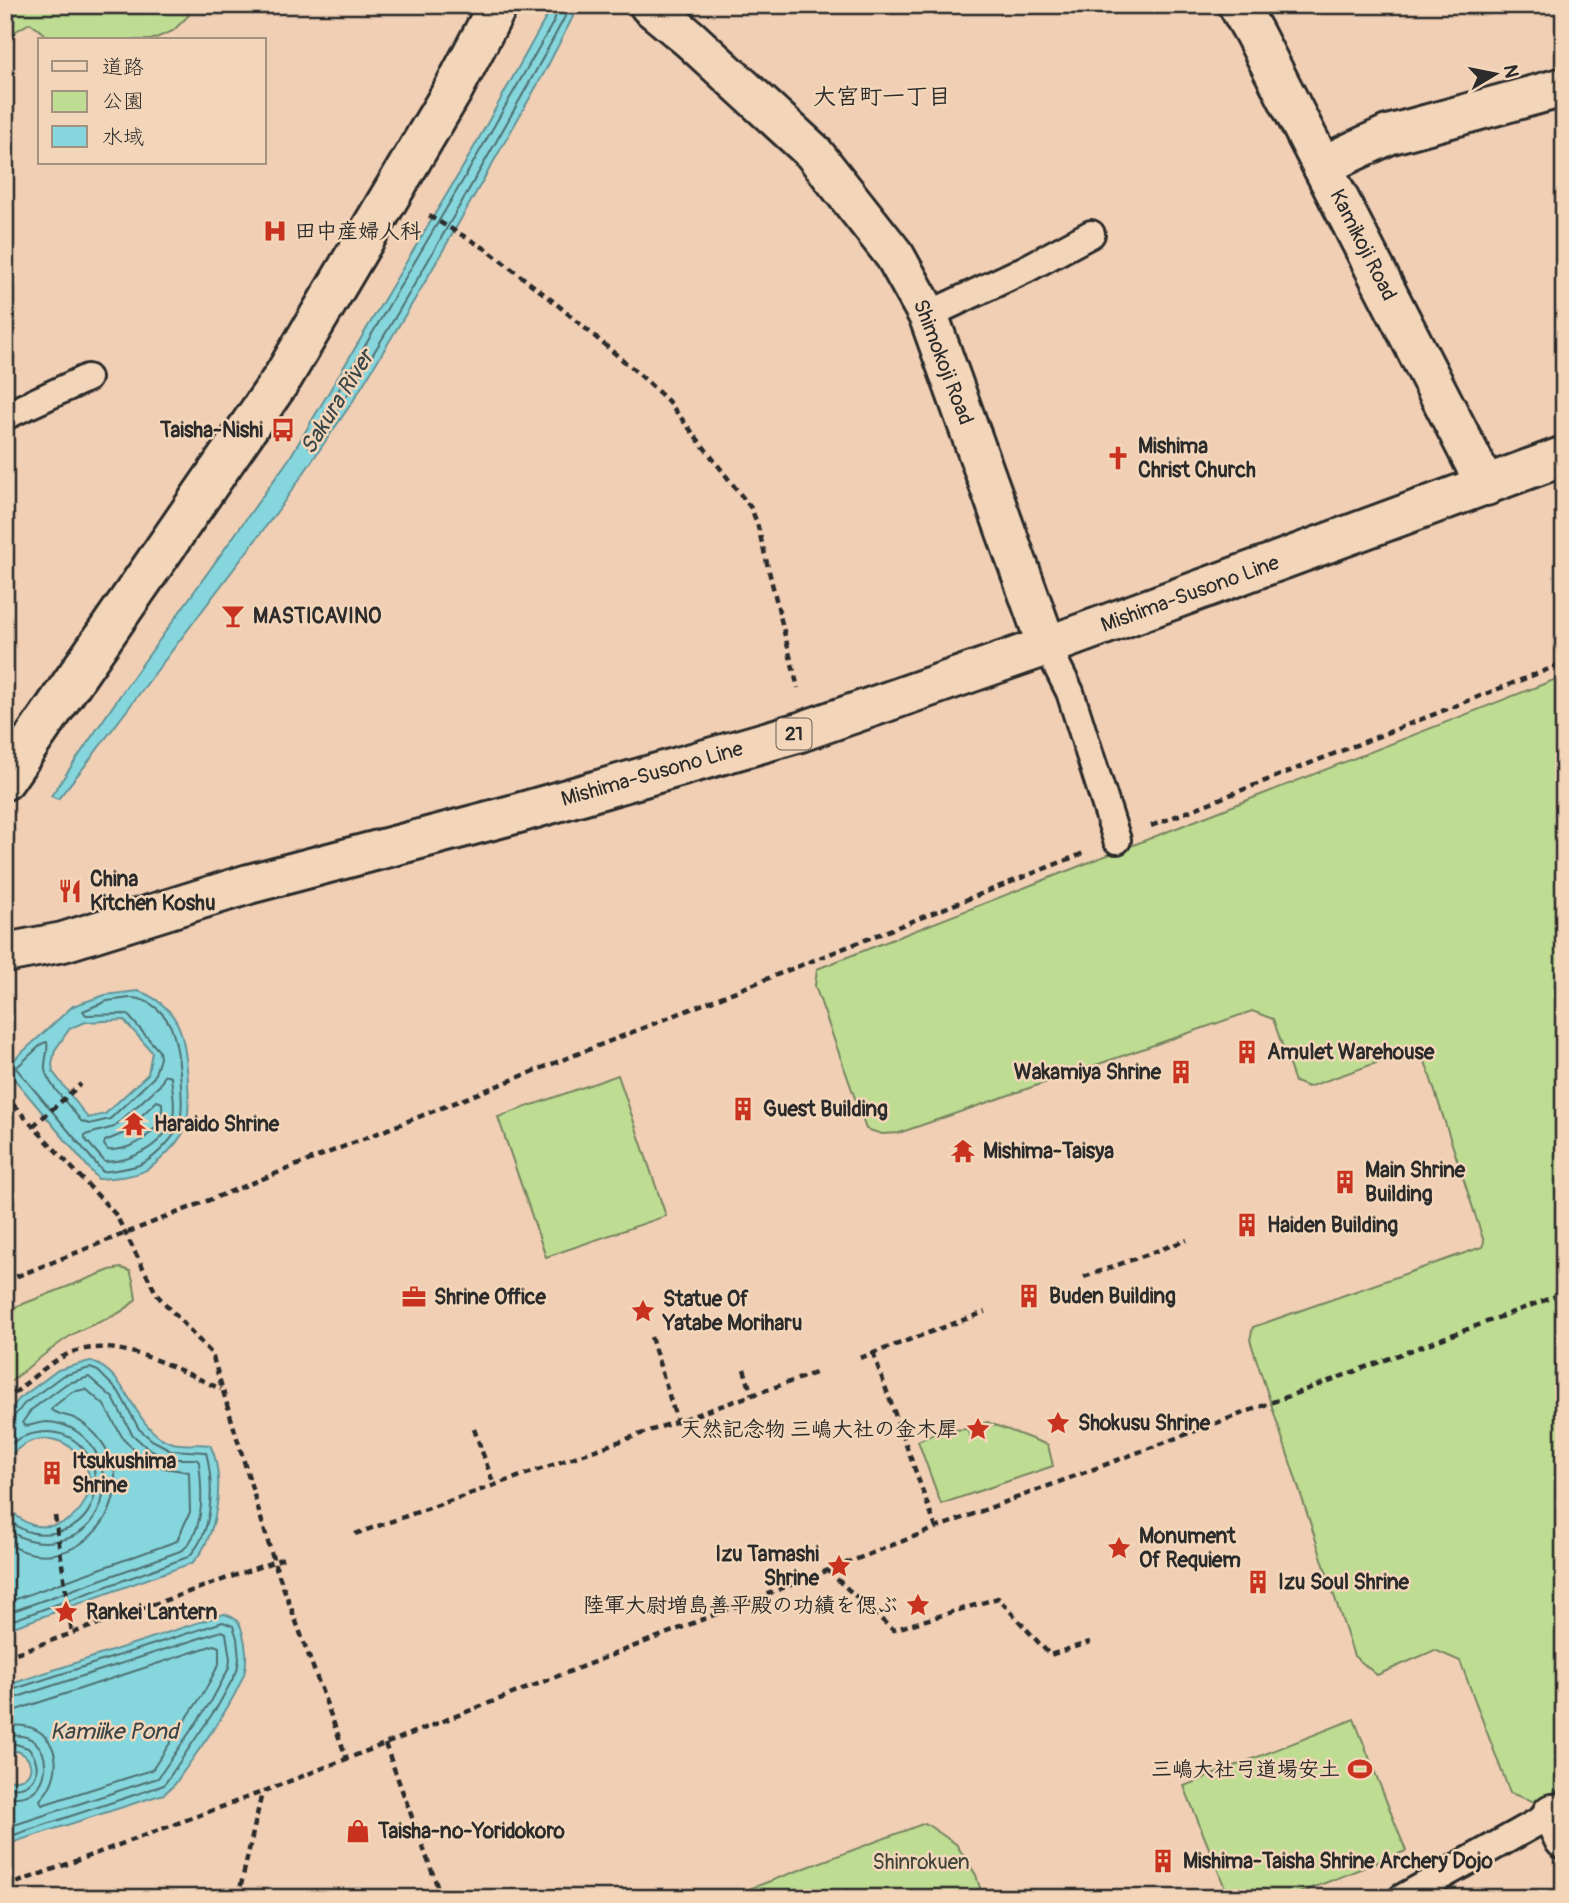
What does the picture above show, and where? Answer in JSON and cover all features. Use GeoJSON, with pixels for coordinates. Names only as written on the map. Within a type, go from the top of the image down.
{"type":"FeatureCollection","features":[{"type":"Feature","properties":{"kind":"street"},"geometry":{"type":"LineString","coordinates":[[5,780],[283,377],[453,90],[498,5]]}},
{"type":"Feature","properties":{"kind":"street","name":"Shimokoji Road"},"geometry":{"type":"LineString","coordinates":[[649,5],[813,152],[895,256],[928,315],[1046,646]]}},
{"type":"Feature","properties":{"kind":"street","name":"Kamikoji Road"},"geometry":{"type":"LineString","coordinates":[[1238,5],[1486,486]]}},
{"type":"Feature","properties":{"kind":"street"},"geometry":{"type":"LineString","coordinates":[[1322,166],[1388,135],[1564,87]]}},
{"type":"Feature","properties":{"kind":"street","name":"Mishima-Susono Line"},"geometry":{"type":"LineString","coordinates":[[5,953],[63,942],[250,884],[515,814],[808,729],[1046,646],[1564,456]]}},
{"type":"Feature","properties":{"kind":"lane"},"geometry":{"type":"LineString","coordinates":[[928,315],[1091,234]]}},
{"type":"Feature","properties":{"kind":"lane"},"geometry":{"type":"LineString","coordinates":[[5,416],[87,378]]}},
{"type":"Feature","properties":{"kind":"lane"},"geometry":{"type":"LineString","coordinates":[[1046,646],[1070,692],[1117,840]]}},
{"type":"Feature","properties":{"kind":"lane"},"geometry":{"type":"LineString","coordinates":[[1402,1898],[1560,1819]]}},
{"type":"Feature","properties":{"kind":"path"},"geometry":{"type":"LineString","coordinates":[[433,218],[486,250],[553,301],[668,401],[751,508],[808,729]]}},
{"type":"Feature","properties":{"kind":"path"},"geometry":{"type":"LineString","coordinates":[[5,1281],[1564,663]]}},
{"type":"Feature","properties":{"kind":"path"},"geometry":{"type":"LineString","coordinates":[[35,1124],[81,1084]]}},
{"type":"Feature","properties":{"kind":"path"},"geometry":{"type":"LineString","coordinates":[[5,1096],[35,1124],[116,1215],[157,1295],[212,1354],[274,1562],[347,1759]]}},
{"type":"Feature","properties":{"kind":"path"},"geometry":{"type":"LineString","coordinates":[[1084,1277],[1187,1240]]}},
{"type":"Feature","properties":{"kind":"path"},"geometry":{"type":"LineString","coordinates":[[5,1887],[262,1792],[936,1528],[1564,1293]]}},
{"type":"Feature","properties":{"kind":"path"},"geometry":{"type":"LineString","coordinates":[[860,1357],[985,1312]]}},
{"type":"Feature","properties":{"kind":"path"},"geometry":{"type":"LineString","coordinates":[[651,1337],[677,1421]]}},
{"type":"Feature","properties":{"kind":"path"},"geometry":{"type":"LineString","coordinates":[[5,1402],[58,1360],[68,1354],[86,1350],[111,1349],[131,1353],[222,1389]]}},
{"type":"Feature","properties":{"kind":"path"},"geometry":{"type":"LineString","coordinates":[[873,1353],[936,1528]]}},
{"type":"Feature","properties":{"kind":"path"},"geometry":{"type":"LineString","coordinates":[[744,1369],[752,1395]]}},
{"type":"Feature","properties":{"kind":"path"},"geometry":{"type":"LineString","coordinates":[[355,1534],[818,1372]]}},
{"type":"Feature","properties":{"kind":"path"},"geometry":{"type":"LineString","coordinates":[[474,1429],[494,1485]]}},
{"type":"Feature","properties":{"kind":"path"},"geometry":{"type":"LineString","coordinates":[[55,1516],[72,1633]]}},
{"type":"Feature","properties":{"kind":"path"},"geometry":{"type":"LineString","coordinates":[[5,1657],[287,1557]]}},
{"type":"Feature","properties":{"kind":"path"},"geometry":{"type":"LineString","coordinates":[[828,1570],[893,1630],[998,1598],[1050,1655],[1090,1642]]}},
{"type":"Feature","properties":{"kind":"path"},"geometry":{"type":"LineString","coordinates":[[386,1744],[441,1896],[444,1898]]}},
{"type":"Feature","properties":{"kind":"path"},"geometry":{"type":"LineString","coordinates":[[238,1898],[262,1792]]}},
{"type":"Feature","properties":{"kind":"green space"},"geometry":{"type":"Polygon","coordinates":[[[5,5],[191,5],[189,15],[173,31],[156,38],[49,38],[30,23],[5,41],[5,5]]]}},
{"type":"Feature","properties":{"kind":"green space"},"geometry":{"type":"Polygon","coordinates":[[[1564,676],[1564,1785],[1538,1803],[1510,1793],[1460,1661],[1435,1650],[1377,1675],[1354,1656],[1250,1340],[1253,1327],[1482,1247],[1484,1242],[1423,1055],[1413,1050],[1308,1087],[1295,1082],[1273,1019],[1252,1011],[899,1133],[882,1134],[866,1129],[815,986],[817,969],[1564,676]]]}},
{"type":"Feature","properties":{"kind":"green space"},"geometry":{"type":"Polygon","coordinates":[[[618,1075],[666,1216],[546,1257],[498,1117],[618,1075]]]}},
{"type":"Feature","properties":{"kind":"green space"},"geometry":{"type":"Polygon","coordinates":[[[121,1268],[130,1271],[136,1299],[115,1315],[66,1339],[5,1386],[5,1311],[121,1268]]]}},
{"type":"Feature","properties":{"kind":"green space"},"geometry":{"type":"Polygon","coordinates":[[[987,1422],[1048,1445],[1053,1466],[941,1504],[918,1441],[940,1431],[967,1429],[970,1436],[979,1433],[976,1426],[987,1422]]]}},
{"type":"Feature","properties":{"kind":"green space"},"geometry":{"type":"Polygon","coordinates":[[[1354,1719],[1406,1851],[1287,1898],[1229,1898],[1184,1786],[1354,1719]]]}},
{"type":"Feature","properties":{"kind":"green space","name":"Shinrokuen"},"geometry":{"type":"Polygon","coordinates":[[[925,1823],[956,1844],[976,1875],[983,1898],[725,1898],[925,1823]]]}},
{"type":"Feature","properties":{"kind":"water","name":"Sakura River"},"geometry":{"type":"Polygon","coordinates":[[[553,5],[579,5],[544,73],[421,289],[353,401],[279,509],[84,767],[58,799],[51,796],[289,459],[463,167],[553,5]]]}},
{"type":"Feature","properties":{"kind":"water"},"geometry":{"type":"Polygon","coordinates":[[[138,991],[157,1001],[173,1016],[180,1030],[185,1052],[188,1110],[187,1122],[181,1136],[156,1163],[135,1174],[98,1179],[5,1068],[73,1006],[105,995],[138,991]],[[124,1020],[86,1022],[70,1028],[55,1050],[53,1072],[88,1118],[105,1114],[148,1074],[152,1052],[124,1020]]]}},
{"type":"Feature","properties":{"kind":"water"},"geometry":{"type":"Polygon","coordinates":[[[90,1361],[115,1378],[148,1427],[159,1436],[177,1444],[210,1445],[218,1473],[218,1489],[217,1506],[208,1539],[192,1563],[5,1630],[5,1502],[18,1517],[29,1524],[42,1526],[63,1523],[81,1508],[89,1491],[89,1474],[82,1459],[70,1447],[55,1440],[38,1440],[21,1447],[5,1463],[5,1417],[19,1399],[58,1370],[90,1361]]]}},
{"type":"Feature","properties":{"kind":"water","name":"Kamiike Pond"},"geometry":{"type":"Polygon","coordinates":[[[224,1614],[236,1619],[241,1627],[246,1652],[244,1674],[222,1716],[175,1784],[164,1794],[5,1845],[5,1778],[21,1779],[29,1772],[30,1766],[29,1760],[17,1751],[5,1755],[5,1686],[224,1614]]]}},
{"type":"Feature","properties":{"kind":"place","name":"田中産婦人科"},"geometry":{"type":"Point","coordinates":[275,231]}},
{"type":"Feature","properties":{"kind":"place","name":"Taisha-Nishi"},"geometry":{"type":"Point","coordinates":[283,430]}},
{"type":"Feature","properties":{"kind":"place","name":"Mishima Christ Church"},"geometry":{"type":"Point","coordinates":[1118,458]}},
{"type":"Feature","properties":{"kind":"place","name":"MASTICAVINO"},"geometry":{"type":"Point","coordinates":[233,616]}},
{"type":"Feature","properties":{"kind":"place","name":"China Kitchen Koshu"},"geometry":{"type":"Point","coordinates":[70,891]}},
{"type":"Feature","properties":{"kind":"place","name":"Amulet Warehouse"},"geometry":{"type":"Point","coordinates":[1247,1052]}},
{"type":"Feature","properties":{"kind":"place","name":"Wakamiya Shrine"},"geometry":{"type":"Point","coordinates":[1181,1072]}},
{"type":"Feature","properties":{"kind":"place","name":"Guest Building"},"geometry":{"type":"Point","coordinates":[743,1109]}},
{"type":"Feature","properties":{"kind":"place","name":"Haraido Shrine"},"geometry":{"type":"Point","coordinates":[134,1124]}},
{"type":"Feature","properties":{"kind":"place","name":"Mishima-Taisya"},"geometry":{"type":"Point","coordinates":[963,1151]}},
{"type":"Feature","properties":{"kind":"place","name":"Main Shrine Building"},"geometry":{"type":"Point","coordinates":[1345,1182]}},
{"type":"Feature","properties":{"kind":"place","name":"Haiden Building"},"geometry":{"type":"Point","coordinates":[1247,1225]}},
{"type":"Feature","properties":{"kind":"place","name":"Buden Building"},"geometry":{"type":"Point","coordinates":[1029,1296]}},
{"type":"Feature","properties":{"kind":"place","name":"Shrine Office"},"geometry":{"type":"Point","coordinates":[414,1297]}},
{"type":"Feature","properties":{"kind":"place","name":"Statue Of Yatabe Moriharu"},"geometry":{"type":"Point","coordinates":[643,1311]}},
{"type":"Feature","properties":{"kind":"place","name":"Shokusu Shrine"},"geometry":{"type":"Point","coordinates":[1058,1423]}},
{"type":"Feature","properties":{"kind":"place","name":"天然記念物 三嶋大社の金木犀"},"geometry":{"type":"Point","coordinates":[978,1429]}},
{"type":"Feature","properties":{"kind":"place","name":"Itsukushima Shrine"},"geometry":{"type":"Point","coordinates":[52,1473]}},
{"type":"Feature","properties":{"kind":"place","name":"Monument Of Requiem"},"geometry":{"type":"Point","coordinates":[1119,1548]}},
{"type":"Feature","properties":{"kind":"place","name":"Izu Tamashi Shrine"},"geometry":{"type":"Point","coordinates":[839,1566]}},
{"type":"Feature","properties":{"kind":"place","name":"Izu Soul Shrine"},"geometry":{"type":"Point","coordinates":[1258,1582]}},
{"type":"Feature","properties":{"kind":"place","name":"陸軍大尉増島善平殿の功績を偲ぶ"},"geometry":{"type":"Point","coordinates":[918,1605]}},
{"type":"Feature","properties":{"kind":"place","name":"Rankei Lantern"},"geometry":{"type":"Point","coordinates":[66,1612]}},
{"type":"Feature","properties":{"kind":"place","name":"三嶋大社弓道場安土"},"geometry":{"type":"Point","coordinates":[1360,1769]}},
{"type":"Feature","properties":{"kind":"place","name":"Taisha-no-Yoridokoro"},"geometry":{"type":"Point","coordinates":[358,1831]}},
{"type":"Feature","properties":{"kind":"place","name":"Mishima-Taisha Shrine Archery Dojo"},"geometry":{"type":"Point","coordinates":[1163,1861]}},
{"type":"Feature","properties":{"kind":"district","name":"大宮町一丁目"},"geometry":{"type":"Point","coordinates":[882,96]}}]}
